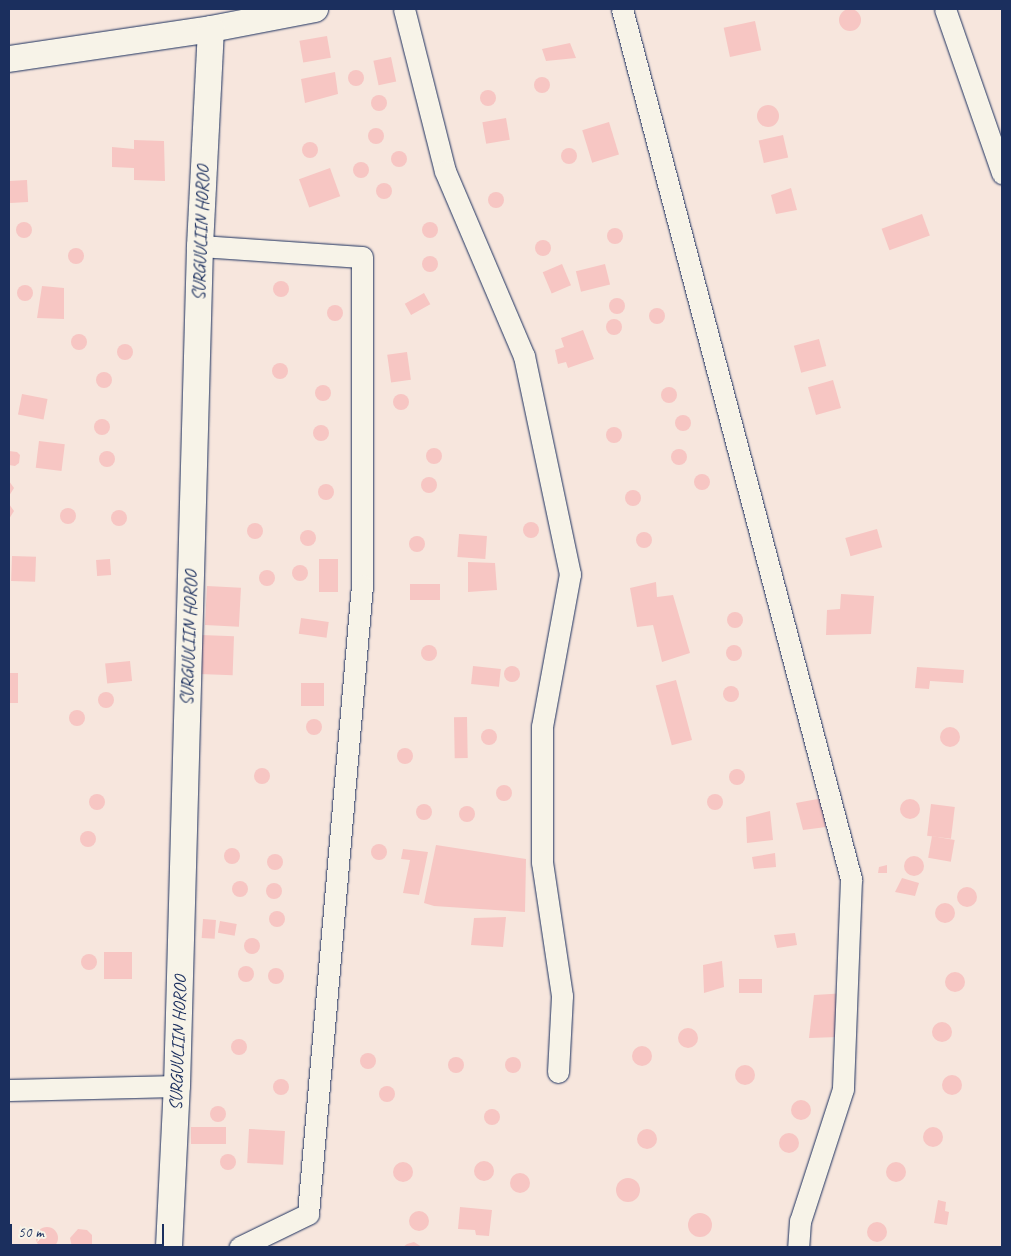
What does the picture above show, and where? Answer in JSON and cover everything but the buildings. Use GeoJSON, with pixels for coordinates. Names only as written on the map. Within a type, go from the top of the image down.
{"type":"FeatureCollection","features":[{"type":"Feature","properties":{"kind":"street"},"geometry":{"type":"LineString","coordinates":[[9,59],[212,29],[315,9]]}},
{"type":"Feature","properties":{"kind":"street"},"geometry":{"type":"LineString","coordinates":[[404,9],[445,171],[524,356],[570,574],[542,726],[542,862],[562,996],[558,1072]]}},
{"type":"Feature","properties":{"kind":"street"},"geometry":{"type":"LineString","coordinates":[[622,9],[851,879],[843,1089],[800,1221],[798,1247]]}},
{"type":"Feature","properties":{"kind":"street"},"geometry":{"type":"LineString","coordinates":[[945,9],[1002,174]]}},
{"type":"Feature","properties":{"kind":"street","name":"SURGUULIIN HOROO"},"geometry":{"type":"LineString","coordinates":[[169,1247],[177,1086],[200,246],[212,29]]}},
{"type":"Feature","properties":{"kind":"street"},"geometry":{"type":"LineString","coordinates":[[200,246],[362,257],[362,585],[308,1214],[240,1247]]}},
{"type":"Feature","properties":{"kind":"street"},"geometry":{"type":"LineString","coordinates":[[9,1090],[177,1086]]}}]}
